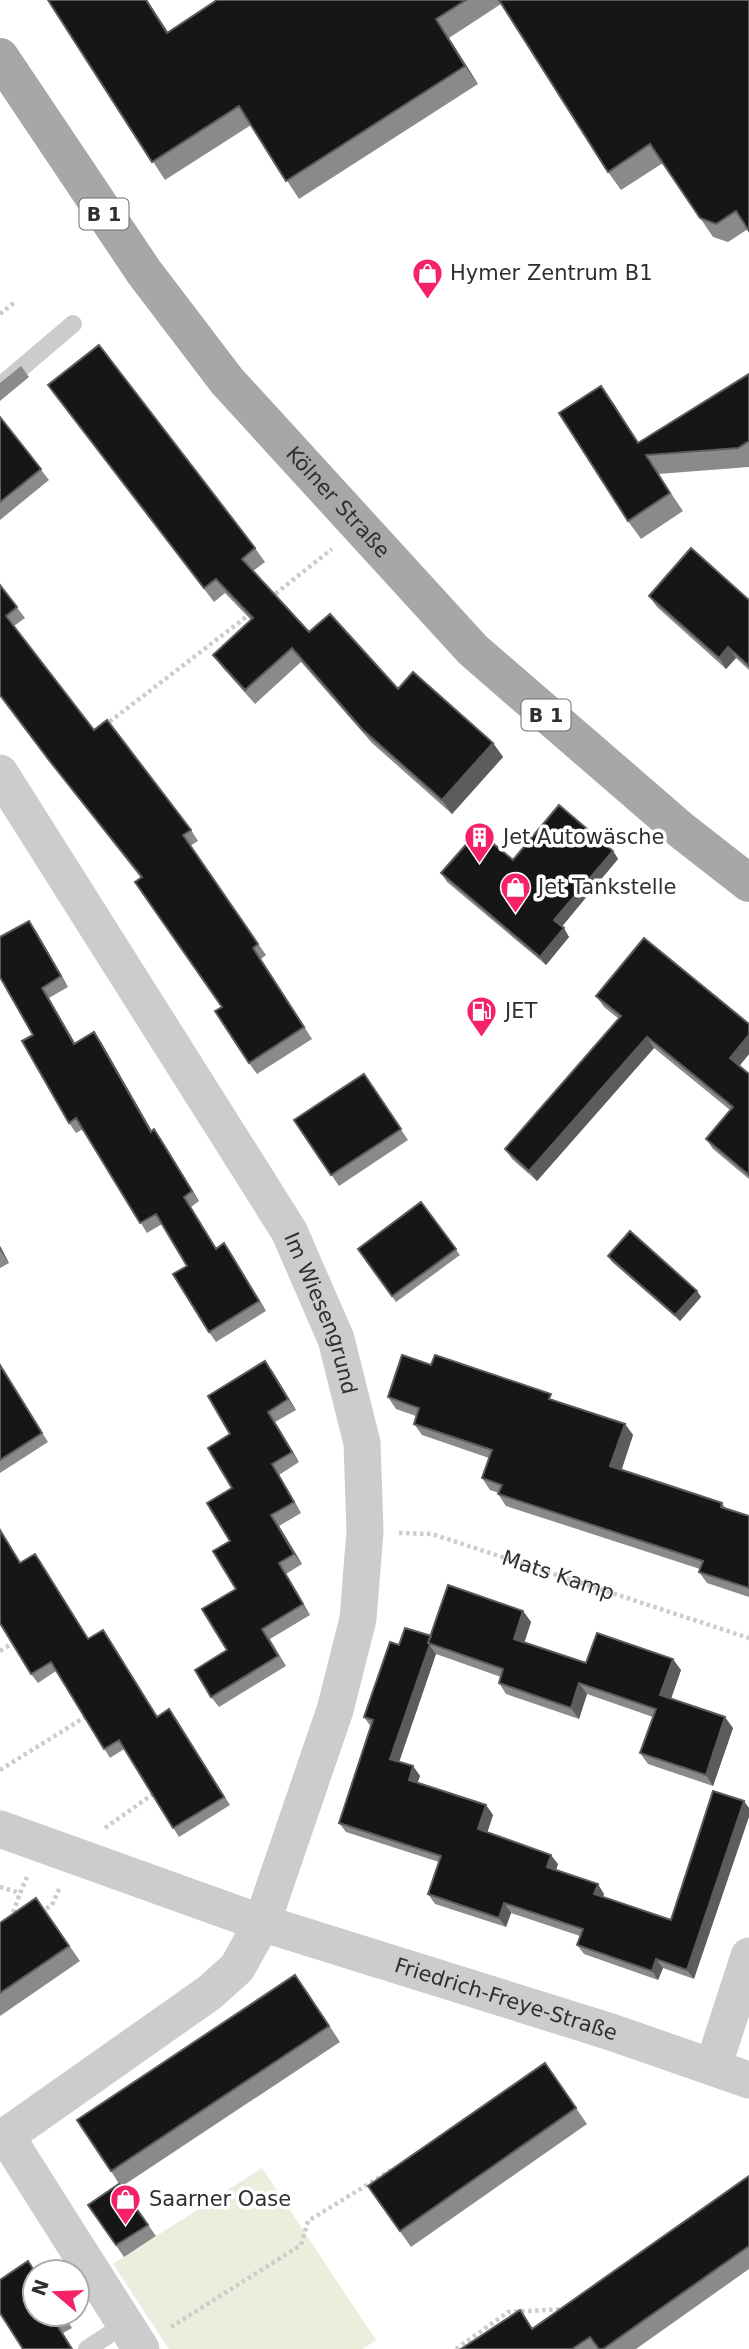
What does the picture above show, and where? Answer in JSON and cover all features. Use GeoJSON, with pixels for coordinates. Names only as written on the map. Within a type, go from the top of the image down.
{"type":"FeatureCollection","features":[{"type":"Feature","properties":{"kind":"main road","name":"Kölner Straße"},"geometry":{"type":"LineString","coordinates":[[0,57],[144,272],[227,381],[473,650],[670,821],[749,883]]}},
{"type":"Feature","properties":{"kind":"street","name":"Im Wiesengrund"},"geometry":{"type":"LineString","coordinates":[[0,773],[289,1231],[336,1339],[362,1443],[365,1531],[358,1619],[335,1710],[262,1923]]}},
{"type":"Feature","properties":{"kind":"street","name":"Friedrich-Freye-Straße"},"geometry":{"type":"LineString","coordinates":[[0,1829],[60,1867],[262,1923],[749,2080]]}},
{"type":"Feature","properties":{"kind":"street"},"geometry":{"type":"LineString","coordinates":[[144,2334],[3,2138],[209,1993],[237,1968],[262,1923]]}},
{"type":"Feature","properties":{"kind":"street"},"geometry":{"type":"LineString","coordinates":[[713,2067],[749,1956]]}},
{"type":"Feature","properties":{"kind":"lane"},"geometry":{"type":"LineString","coordinates":[[0,386],[73,324]]}},
{"type":"Feature","properties":{"kind":"lane"},"geometry":{"type":"LineString","coordinates":[[86,2349],[144,2334]]}},
{"type":"Feature","properties":{"kind":"path"},"geometry":{"type":"LineString","coordinates":[[0,314],[15,302]]}},
{"type":"Feature","properties":{"kind":"path"},"geometry":{"type":"LineString","coordinates":[[267,601],[361,527]]}},
{"type":"Feature","properties":{"kind":"path"},"geometry":{"type":"LineString","coordinates":[[103,727],[256,609]]}},
{"type":"Feature","properties":{"kind":"path","name":"Mats Kamp"},"geometry":{"type":"LineString","coordinates":[[365,1531],[432,1534],[749,1638]]}},
{"type":"Feature","properties":{"kind":"path"},"geometry":{"type":"LineString","coordinates":[[0,1650],[13,1643]]}},
{"type":"Feature","properties":{"kind":"path"},"geometry":{"type":"LineString","coordinates":[[0,1770],[85,1717]]}},
{"type":"Feature","properties":{"kind":"path"},"geometry":{"type":"LineString","coordinates":[[30,1919],[52,1905],[61,1884],[60,1867],[153,1794]]}},
{"type":"Feature","properties":{"kind":"path"},"geometry":{"type":"LineString","coordinates":[[7,1932],[29,1872]]}},
{"type":"Feature","properties":{"kind":"path"},"geometry":{"type":"LineString","coordinates":[[0,1887],[20,1893]]}},
{"type":"Feature","properties":{"kind":"path"},"geometry":{"type":"LineString","coordinates":[[144,2334],[301,2245],[308,2221],[404,2162]]}},
{"type":"Feature","properties":{"kind":"path"},"geometry":{"type":"LineString","coordinates":[[456,2349],[508,2312],[572,2308]]}},
{"type":"Feature","properties":{"kind":"green space"},"geometry":{"type":"Polygon","coordinates":[[[262,2168],[376,2340],[363,2349],[169,2349],[113,2264],[262,2168]]]}},
{"type":"Feature","properties":{"kind":"building"},"geometry":{"type":"Polygon","coordinates":[[[48,0],[146,0],[167,33],[217,0],[466,0],[436,19],[465,66],[286,181],[239,106],[152,162],[48,0]]]}},
{"type":"Feature","properties":{"kind":"building"},"geometry":{"type":"Polygon","coordinates":[[[499,0],[749,0],[749,231],[736,211],[716,224],[700,218],[650,144],[608,172],[499,0]]]}},
{"type":"Feature","properties":{"kind":"building"},"geometry":{"type":"Polygon","coordinates":[[[99,345],[255,548],[242,559],[309,632],[330,614],[398,689],[413,672],[493,743],[442,800],[362,729],[292,648],[245,690],[213,655],[253,618],[216,579],[204,588],[48,385],[99,345]]]}},
{"type":"Feature","properties":{"kind":"building"},"geometry":{"type":"Polygon","coordinates":[[[749,374],[749,441],[738,448],[646,455],[670,493],[628,521],[559,413],[601,386],[638,443],[749,374]]]}},
{"type":"Feature","properties":{"kind":"building"},"geometry":{"type":"Polygon","coordinates":[[[0,417],[41,469],[0,502],[0,417]]]}},
{"type":"Feature","properties":{"kind":"building"},"geometry":{"type":"Polygon","coordinates":[[[691,548],[749,600],[749,666],[728,647],[719,658],[649,596],[691,548]]]}},
{"type":"Feature","properties":{"kind":"building"},"geometry":{"type":"Polygon","coordinates":[[[0,585],[17,607],[6,616],[94,730],[107,720],[191,830],[183,835],[258,944],[253,948],[304,1027],[249,1063],[215,1011],[222,1007],[135,882],[142,877],[0,695],[0,585]]]}},
{"type":"Feature","properties":{"kind":"building"},"geometry":{"type":"Polygon","coordinates":[[[559,805],[613,851],[554,920],[564,928],[540,957],[441,873],[478,831],[513,860],[559,805]]]}},
{"type":"Feature","properties":{"kind":"building"},"geometry":{"type":"Polygon","coordinates":[[[29,921],[61,976],[42,988],[74,1044],[94,1032],[151,1132],[154,1129],[192,1191],[184,1197],[216,1249],[224,1243],[259,1301],[209,1332],[173,1274],[187,1266],[156,1214],[140,1223],[76,1118],[69,1123],[22,1041],[33,1035],[0,977],[0,937],[29,921]]]}},
{"type":"Feature","properties":{"kind":"building"},"geometry":{"type":"Polygon","coordinates":[[[644,938],[749,1024],[749,1035],[730,1058],[749,1074],[749,1175],[706,1139],[733,1107],[647,1037],[529,1171],[505,1149],[621,1016],[596,996],[644,938]]]}},
{"type":"Feature","properties":{"kind":"building"},"geometry":{"type":"Polygon","coordinates":[[[364,1074],[401,1129],[331,1175],[294,1120],[364,1074]]]}},
{"type":"Feature","properties":{"kind":"building"},"geometry":{"type":"Polygon","coordinates":[[[421,1202],[456,1249],[392,1296],[358,1249],[421,1202]]]}},
{"type":"Feature","properties":{"kind":"building"},"geometry":{"type":"Polygon","coordinates":[[[630,1231],[697,1291],[675,1315],[608,1256],[630,1231]]]}},
{"type":"Feature","properties":{"kind":"building"},"geometry":{"type":"Polygon","coordinates":[[[402,1355],[431,1365],[435,1355],[551,1394],[549,1399],[625,1424],[610,1466],[722,1503],[721,1507],[749,1516],[749,1588],[699,1572],[703,1561],[498,1494],[502,1485],[482,1478],[492,1450],[414,1424],[419,1408],[388,1397],[402,1355]]]}},
{"type":"Feature","properties":{"kind":"building"},"geometry":{"type":"Polygon","coordinates":[[[265,1361],[288,1399],[268,1412],[292,1452],[272,1464],[294,1502],[271,1515],[294,1554],[279,1563],[303,1604],[262,1629],[278,1656],[211,1697],[195,1670],[227,1650],[202,1609],[236,1589],[213,1551],[230,1541],[207,1503],[232,1488],[208,1448],[230,1434],[208,1396],[265,1361]]]}},
{"type":"Feature","properties":{"kind":"building"},"geometry":{"type":"Polygon","coordinates":[[[0,1365],[42,1433],[0,1460],[0,1365]]]}},
{"type":"Feature","properties":{"kind":"building"},"geometry":{"type":"Polygon","coordinates":[[[0,1530],[20,1563],[35,1554],[88,1639],[103,1630],[157,1717],[169,1709],[224,1797],[173,1828],[119,1740],[104,1749],[51,1662],[31,1674],[0,1623],[0,1530]]]}},
{"type":"Feature","properties":{"kind":"building"},"geometry":{"type":"Polygon","coordinates":[[[448,1585],[523,1611],[514,1639],[586,1663],[597,1633],[673,1659],[660,1695],[725,1717],[706,1775],[640,1753],[656,1709],[579,1683],[571,1708],[499,1683],[503,1669],[428,1643],[448,1585]]]}},
{"type":"Feature","properties":{"kind":"building"},"geometry":{"type":"Polygon","coordinates":[[[405,1628],[431,1636],[390,1759],[413,1766],[409,1780],[486,1805],[478,1829],[551,1855],[547,1867],[598,1884],[594,1894],[671,1920],[713,1791],[744,1801],[687,1970],[656,1959],[652,1971],[577,1945],[583,1929],[504,1903],[499,1918],[428,1894],[441,1856],[339,1823],[373,1720],[364,1717],[390,1642],[399,1645],[405,1628]]]}},
{"type":"Feature","properties":{"kind":"building"},"geometry":{"type":"Polygon","coordinates":[[[36,1898],[69,1946],[0,1993],[0,1923],[36,1898]]]}},
{"type":"Feature","properties":{"kind":"building"},"geometry":{"type":"Polygon","coordinates":[[[295,1975],[329,2026],[111,2171],[77,2120],[295,1975]]]}},
{"type":"Feature","properties":{"kind":"building"},"geometry":{"type":"Polygon","coordinates":[[[545,2063],[576,2108],[400,2231],[368,2186],[545,2063]]]}},
{"type":"Feature","properties":{"kind":"building"},"geometry":{"type":"Polygon","coordinates":[[[749,2176],[749,2246],[603,2349],[599,2349],[590,2337],[572,2349],[461,2349],[520,2310],[532,2329],[749,2176]]]}},
{"type":"Feature","properties":{"kind":"building","name":"Saarner Oase"},"geometry":{"type":"Polygon","coordinates":[[[119,2184],[148,2225],[116,2245],[88,2205],[119,2184]]]}},
{"type":"Feature","properties":{"kind":"building"},"geometry":{"type":"Polygon","coordinates":[[[21,2266],[21,2328],[59,2328],[72,2349],[23,2349],[0,2313],[0,2280],[21,2266]]]}},
{"type":"Feature","properties":{"kind":"place","name":"Hymer Zentrum B1"},"geometry":{"type":"Point","coordinates":[427,300]}},
{"type":"Feature","properties":{"kind":"place","name":"Jet Autowäsche"},"geometry":{"type":"Point","coordinates":[480,864]}},
{"type":"Feature","properties":{"kind":"place","name":"Jet Tankstelle"},"geometry":{"type":"Point","coordinates":[515,914]}},
{"type":"Feature","properties":{"kind":"place","name":"JET"},"geometry":{"type":"Point","coordinates":[482,1038]}},
{"type":"Feature","properties":{"kind":"place","name":"Saarner Oase"},"geometry":{"type":"Point","coordinates":[126,2226]}}]}
